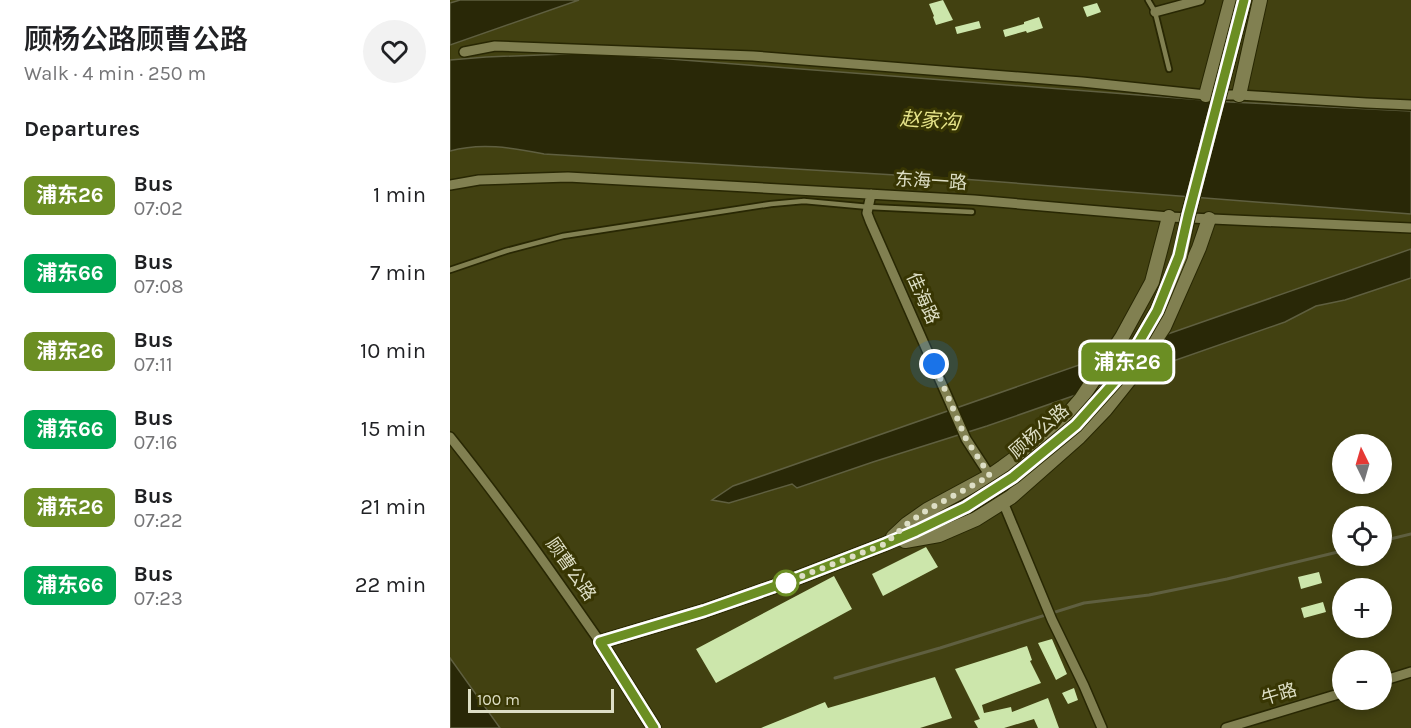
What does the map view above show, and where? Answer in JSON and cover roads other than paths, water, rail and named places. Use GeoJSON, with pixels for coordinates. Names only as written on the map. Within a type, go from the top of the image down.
{"type":"FeatureCollection","features":[{"type":"Feature","properties":{"kind":"street"},"geometry":{"type":"LineString","coordinates":[[1155,12],[1200,0]]}},
{"type":"Feature","properties":{"kind":"street"},"geometry":{"type":"LineString","coordinates":[[1206,95],[1231,0]]}},
{"type":"Feature","properties":{"kind":"street","name":"顾杨公路"},"geometry":{"type":"LineString","coordinates":[[600,642],[714,608],[885,544],[966,507],[1013,477],[1076,425],[1118,378],[1157,311],[1179,256],[1244,0]]}},
{"type":"Feature","properties":{"kind":"street"},"geometry":{"type":"LineString","coordinates":[[1239,95],[1260,0]]}},
{"type":"Feature","properties":{"kind":"street"},"geometry":{"type":"LineString","coordinates":[[464,52],[495,46],[753,56],[1070,81],[1206,95],[1411,105]]}},
{"type":"Feature","properties":{"kind":"street","name":"东海一路"},"geometry":{"type":"LineString","coordinates":[[450,185],[479,180],[568,177],[974,200],[1169,218],[1411,228]]}},
{"type":"Feature","properties":{"kind":"street"},"geometry":{"type":"LineString","coordinates":[[868,207],[871,195]]}},
{"type":"Feature","properties":{"kind":"street","name":"佳海路"},"geometry":{"type":"LineString","coordinates":[[868,207],[867,213],[870,221],[966,439],[990,476]]}},
{"type":"Feature","properties":{"kind":"street"},"geometry":{"type":"LineString","coordinates":[[885,544],[927,510],[990,476],[1055,429],[1081,399],[1122,337],[1152,282],[1169,218]]}},
{"type":"Feature","properties":{"kind":"street"},"geometry":{"type":"LineString","coordinates":[[885,544],[939,535],[976,519],[1011,497],[1079,437],[1129,380],[1164,327],[1200,248],[1209,219]]}},
{"type":"Feature","properties":{"kind":"street","name":"顾曹公路"},"geometry":{"type":"LineString","coordinates":[[450,437],[561,585],[654,728]]}},
{"type":"Feature","properties":{"kind":"street"},"geometry":{"type":"LineString","coordinates":[[1003,502],[1052,620],[1102,728]]}},
{"type":"Feature","properties":{"kind":"street"},"geometry":{"type":"LineString","coordinates":[[1392,678],[1411,672]]}},
{"type":"Feature","properties":{"kind":"street","name":"牛路"},"geometry":{"type":"LineString","coordinates":[[1226,728],[1332,696]]}},
{"type":"Feature","properties":{"kind":"lane"},"geometry":{"type":"LineString","coordinates":[[1148,0],[1155,12],[1169,69]]}},
{"type":"Feature","properties":{"kind":"lane"},"geometry":{"type":"LineString","coordinates":[[450,270],[506,251],[563,236],[771,204],[804,201],[868,207],[972,212]]}},
{"type":"Feature","properties":{"kind":"water"},"geometry":{"type":"Polygon","coordinates":[[[460,0],[579,0],[450,45],[450,3],[460,0]]]}},
{"type":"Feature","properties":{"kind":"water","name":"赵家沟"},"geometry":{"type":"Polygon","coordinates":[[[592,53],[1230,102],[1411,111],[1411,214],[962,179],[544,154],[497,147],[462,148],[450,151],[450,60],[592,53]]]}},
{"type":"Feature","properties":{"kind":"water"},"geometry":{"type":"Polygon","coordinates":[[[1411,249],[1411,278],[1345,300],[1316,306],[1285,322],[987,426],[797,488],[792,484],[729,503],[712,500],[733,486],[1411,249]]]}},
{"type":"Feature","properties":{"kind":"water"},"geometry":{"type":"Polygon","coordinates":[[[450,658],[500,728],[450,728],[450,658]]]}},
{"type":"Feature","properties":{"kind":"waterway"},"geometry":{"type":"LineString","coordinates":[[1392,539],[1411,534]]}},
{"type":"Feature","properties":{"kind":"waterway"},"geometry":{"type":"LineString","coordinates":[[835,678],[1084,603],[1149,595],[1332,553]]}}]}
